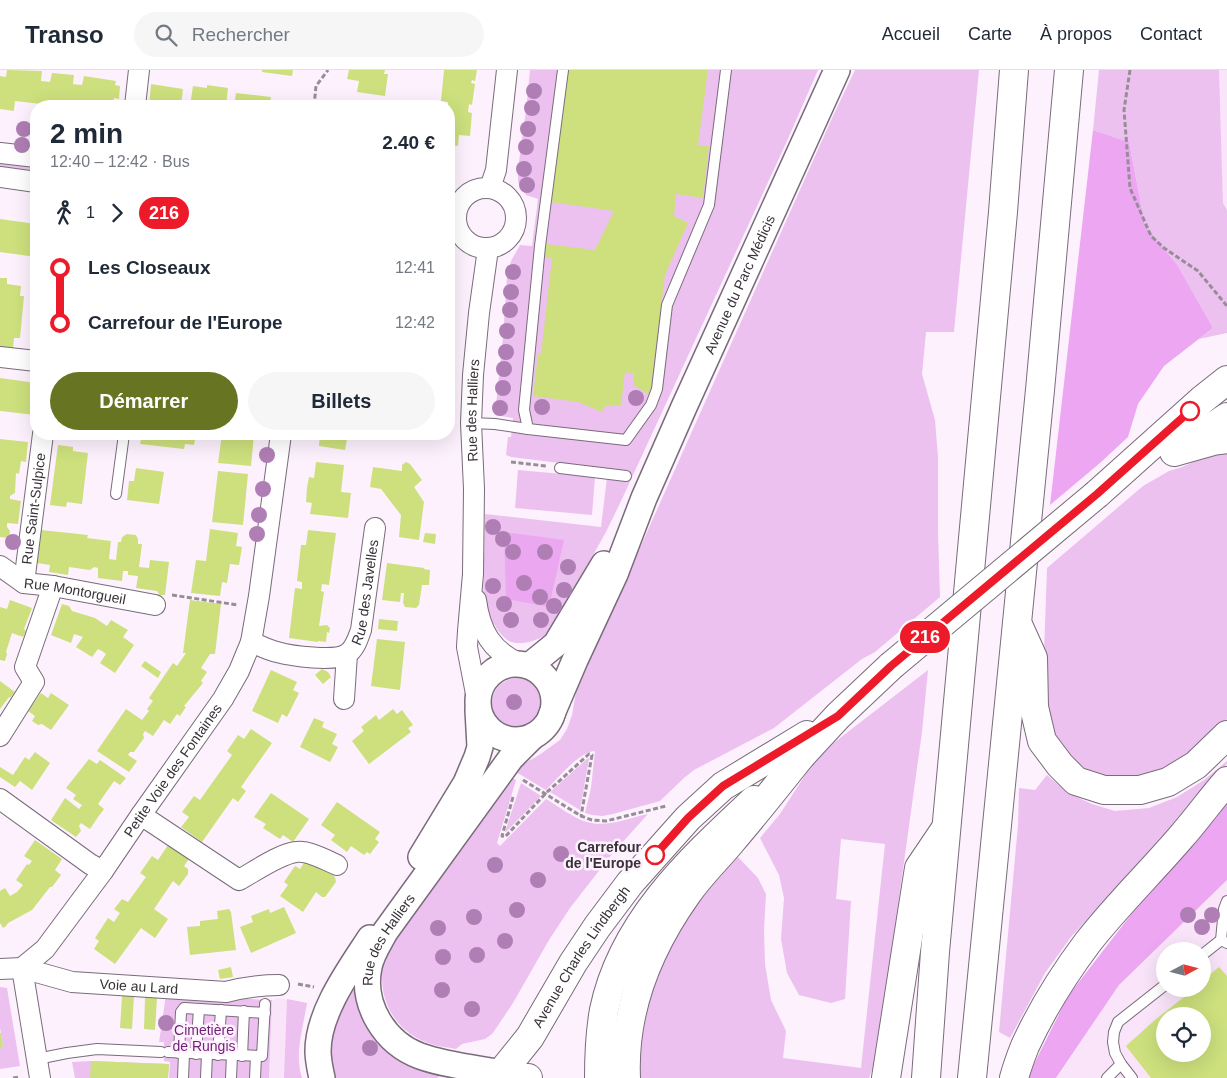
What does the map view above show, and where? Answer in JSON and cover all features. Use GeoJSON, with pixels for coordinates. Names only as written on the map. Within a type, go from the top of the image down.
{"type":"FeatureCollection","features":[{"type":"Feature","properties":{"kind":"main road"},"geometry":{"type":"LineString","coordinates":[[926,1078],[935,952],[1002,222],[1014,70]]}},
{"type":"Feature","properties":{"kind":"main road"},"geometry":{"type":"LineString","coordinates":[[972,1078],[1069,70]]}},
{"type":"Feature","properties":{"kind":"main road","name":"Avenue Charles Lindbergh"},"geometry":{"type":"LineString","coordinates":[[599,1078],[600,1040],[604,1010],[611,986],[618,965],[635,930],[654,904],[710,842],[801,756],[838,716],[891,666],[1097,494],[1203,399],[1227,380]]}},
{"type":"Feature","properties":{"kind":"main road","name":"Avenue Charles Lindbergh"},"geometry":{"type":"LineString","coordinates":[[1097,494],[1120,487],[1227,418]]}},
{"type":"Feature","properties":{"kind":"main road"},"geometry":{"type":"LineString","coordinates":[[1174,452],[1212,441],[1227,439]]}},
{"type":"Feature","properties":{"kind":"main road"},"geometry":{"type":"LineString","coordinates":[[1017,622],[1032,658],[1034,707],[1042,741],[1060,765],[1076,781],[1104,790],[1140,790],[1168,782],[1196,765],[1227,735]]}},
{"type":"Feature","properties":{"kind":"main road","name":"Avenue Charles Lindbergh"},"geometry":{"type":"LineString","coordinates":[[516,1077],[530,1037],[596,927],[630,884],[688,818],[723,786],[838,716]]}},
{"type":"Feature","properties":{"kind":"main road"},"geometry":{"type":"LineString","coordinates":[[626,1078],[627,1044],[635,995],[660,936],[688,892],[801,756]]}},
{"type":"Feature","properties":{"kind":"main road"},"geometry":{"type":"LineString","coordinates":[[1014,1078],[1024,1048],[1033,1029],[1054,991],[1089,941],[1181,837],[1227,781]]}},
{"type":"Feature","properties":{"kind":"main road"},"geometry":{"type":"LineString","coordinates":[[886,1078],[919,868],[947,828]]}},
{"type":"Feature","properties":{"kind":"street"},"geometry":{"type":"LineString","coordinates":[[135,100],[139,70]]}},
{"type":"Feature","properties":{"kind":"street"},"geometry":{"type":"LineString","coordinates":[[490,188],[496,170],[507,70]]}},
{"type":"Feature","properties":{"kind":"street","name":"Avenue du Parc Médicis"},"geometry":{"type":"LineString","coordinates":[[551,716],[614,574],[644,498],[837,70]]}},
{"type":"Feature","properties":{"kind":"street"},"geometry":{"type":"LineString","coordinates":[[0,153],[30,156]]}},
{"type":"Feature","properties":{"kind":"street"},"geometry":{"type":"LineString","coordinates":[[0,177],[30,181]]}},
{"type":"Feature","properties":{"kind":"street"},"geometry":{"type":"LineString","coordinates":[[455,211],[462,199],[474,190],[490,188],[507,195],[516,212],[517,222],[514,232],[507,240],[498,246],[488,249],[468,242],[460,232],[455,219]]}},
{"type":"Feature","properties":{"kind":"street","name":"Rue des Halliers"},"geometry":{"type":"LineString","coordinates":[[322,1078],[319,1068],[318,1050],[321,1031],[335,992],[466,783],[480,747],[478,707],[467,647],[473,574],[474,489],[471,423],[473,376],[488,249]]}},
{"type":"Feature","properties":{"kind":"street"},"geometry":{"type":"LineString","coordinates":[[0,357],[30,360]]}},
{"type":"Feature","properties":{"kind":"street","name":"Rue Saint-Sulpice"},"geometry":{"type":"LineString","coordinates":[[24,583],[42,440]]}},
{"type":"Feature","properties":{"kind":"street","name":"Petite Voie des Fontaines"},"geometry":{"type":"LineString","coordinates":[[22,968],[45,949],[104,872],[141,815],[223,699],[239,671],[251,642],[280,440]]}},
{"type":"Feature","properties":{"kind":"street","name":"Avenue du Parc Médicis"},"geometry":{"type":"LineString","coordinates":[[525,665],[556,644],[644,498]]}},
{"type":"Feature","properties":{"kind":"street","name":"Rue des Javelles"},"geometry":{"type":"LineString","coordinates":[[344,699],[347,654],[362,630],[375,528]]}},
{"type":"Feature","properties":{"kind":"street","name":"Rue Montorgueil"},"geometry":{"type":"LineString","coordinates":[[0,566],[24,583],[53,586],[155,605]]}},
{"type":"Feature","properties":{"kind":"street","name":"Rue des Halliers"},"geometry":{"type":"LineString","coordinates":[[473,574],[477,609],[484,632],[503,655],[510,660],[525,665]]}},
{"type":"Feature","properties":{"kind":"street"},"geometry":{"type":"LineString","coordinates":[[0,736],[34,682],[25,667],[53,586]]}},
{"type":"Feature","properties":{"kind":"street","name":"Rue des Javelles"},"geometry":{"type":"LineString","coordinates":[[251,642],[276,652],[323,658],[347,654]]}},
{"type":"Feature","properties":{"kind":"street"},"geometry":{"type":"LineString","coordinates":[[512,664],[525,665],[542,674],[550,686],[554,701],[551,716],[544,727],[526,739],[516,740],[500,737],[486,726],[481,718],[478,707],[478,694],[481,685],[494,670],[502,666],[512,664]]}},
{"type":"Feature","properties":{"kind":"street","name":"Rue des Halliers"},"geometry":{"type":"LineString","coordinates":[[516,1077],[448,1063],[412,1053],[393,1040],[380,1024],[374,1014],[370,1001],[368,980],[372,958],[385,932],[511,758],[533,736]]}},
{"type":"Feature","properties":{"kind":"street"},"geometry":{"type":"LineString","coordinates":[[0,799],[104,872]]}},
{"type":"Feature","properties":{"kind":"street"},"geometry":{"type":"LineString","coordinates":[[141,815],[238,880],[282,856],[297,851],[316,855],[337,865]]}},
{"type":"Feature","properties":{"kind":"street"},"geometry":{"type":"LineString","coordinates":[[22,968],[39,1068]]}},
{"type":"Feature","properties":{"kind":"street","name":"Voie au Lard"},"geometry":{"type":"LineString","coordinates":[[0,969],[22,968],[72,982],[226,992],[261,984],[279,985]]}},
{"type":"Feature","properties":{"kind":"lane"},"geometry":{"type":"LineString","coordinates":[[528,429],[524,410],[540,246],[563,70]]}},
{"type":"Feature","properties":{"kind":"lane"},"geometry":{"type":"LineString","coordinates":[[471,423],[495,424],[626,440],[652,405],[657,389],[667,305],[709,205],[726,70]]}},
{"type":"Feature","properties":{"kind":"lane"},"geometry":{"type":"LineString","coordinates":[[116,494],[123,440]]}},
{"type":"Feature","properties":{"kind":"lane"},"geometry":{"type":"LineString","coordinates":[[560,468],[626,476]]}},
{"type":"Feature","properties":{"kind":"lane"},"geometry":{"type":"LineString","coordinates":[[1211,950],[1224,942],[1224,909],[1227,900]]}},
{"type":"Feature","properties":{"kind":"lane"},"geometry":{"type":"LineString","coordinates":[[1132,1078],[1120,1064],[1115,1053],[1114,1032],[1118,1022],[1156,992]]}},
{"type":"Feature","properties":{"kind":"lane"},"geometry":{"type":"LineString","coordinates":[[39,1068],[66,1053],[97,1049],[165,1052],[182,1053],[237,1056],[262,1056],[265,1008],[244,1011],[200,1008],[182,1009],[181,1012],[182,1053],[183,1078]]}},
{"type":"Feature","properties":{"kind":"lane"},"geometry":{"type":"LineString","coordinates":[[200,1008],[202,1054],[206,1078]]}},
{"type":"Feature","properties":{"kind":"lane"},"geometry":{"type":"LineString","coordinates":[[218,1055],[221,1010]]}},
{"type":"Feature","properties":{"kind":"lane"},"geometry":{"type":"LineString","coordinates":[[231,1078],[237,1056],[244,1011]]}},
{"type":"Feature","properties":{"kind":"lane"},"geometry":{"type":"LineString","coordinates":[[255,1078],[256,1056]]}},
{"type":"Feature","properties":{"kind":"lane"},"geometry":{"type":"LineString","coordinates":[[1107,1078],[1120,1064]]}},
{"type":"Feature","properties":{"kind":"path"},"geometry":{"type":"LineString","coordinates":[[315,100],[316,86],[328,70]]}},
{"type":"Feature","properties":{"kind":"path"},"geometry":{"type":"LineString","coordinates":[[1130,70],[1124,110],[1130,188],[1151,236],[1164,248],[1198,271],[1227,306]]}},
{"type":"Feature","properties":{"kind":"path"},"geometry":{"type":"LineString","coordinates":[[511,462],[560,468]]}},
{"type":"Feature","properties":{"kind":"path"},"geometry":{"type":"LineString","coordinates":[[155,605],[162,606],[170,595],[257,608]]}},
{"type":"Feature","properties":{"kind":"path"},"geometry":{"type":"LineString","coordinates":[[514,794],[502,836],[505,837],[546,793],[589,754],[592,755],[582,816]]}},
{"type":"Feature","properties":{"kind":"path"},"geometry":{"type":"LineString","coordinates":[[519,778],[582,816],[592,820],[606,821],[666,806]]}},
{"type":"Feature","properties":{"kind":"shaded area"},"geometry":{"type":"Polygon","coordinates":[[[1219,70],[1227,70],[1227,210],[1223,203],[1219,70]]]}},
{"type":"Feature","properties":{"kind":"shaded area"},"geometry":{"type":"Polygon","coordinates":[[[1093,130],[1129,142],[1145,225],[1178,266],[1213,328],[1164,366],[1138,404],[1128,437],[1050,505],[1093,130]]]}},
{"type":"Feature","properties":{"kind":"shaded area"},"geometry":{"type":"Polygon","coordinates":[[[504,532],[564,540],[549,607],[506,599],[504,532]]]}},
{"type":"Feature","properties":{"kind":"shaded area"},"geometry":{"type":"Polygon","coordinates":[[[1227,802],[1227,880],[1163,942],[1156,942],[1156,949],[1119,985],[1056,1078],[1027,1078],[1068,996],[1140,903],[1217,817],[1227,802]]]}},
{"type":"Feature","properties":{"kind":"shaded area"},"geometry":{"type":"Polygon","coordinates":[[[1227,880],[1227,1078],[1057,1078],[1119,985],[1156,949],[1156,998],[1211,998],[1211,942],[1163,942],[1227,880]]]}},
{"type":"Feature","properties":{"kind":"shaded area"},"geometry":{"type":"Polygon","coordinates":[[[278,998],[307,1003],[299,1050],[300,1074],[302,1078],[269,1078],[272,1000],[278,998]]]}},
{"type":"Feature","properties":{"kind":"green space"},"geometry":{"type":"Polygon","coordinates":[[[530,70],[818,70],[606,532],[552,628],[536,640],[518,643],[506,639],[494,624],[489,626],[483,607],[485,514],[601,527],[608,469],[506,455],[508,437],[511,437],[513,418],[495,415],[507,277],[511,261],[520,245],[532,246],[538,199],[526,195],[518,182],[530,70]]]}},
{"type":"Feature","properties":{"kind":"green space"},"geometry":{"type":"Polygon","coordinates":[[[855,70],[979,70],[954,332],[926,332],[922,374],[935,420],[938,457],[940,597],[875,652],[862,659],[774,728],[694,770],[660,801],[602,816],[585,813],[591,788],[595,751],[589,752],[576,760],[546,790],[516,772],[520,766],[560,740],[567,729],[572,715],[576,692],[584,671],[855,70]]]}},
{"type":"Feature","properties":{"kind":"green space"},"geometry":{"type":"Polygon","coordinates":[[[1099,70],[1219,70],[1223,203],[1227,210],[1227,333],[1199,339],[1213,328],[1178,266],[1145,225],[1129,142],[1093,130],[1099,70]]]}},
{"type":"Feature","properties":{"kind":"green space"},"geometry":{"type":"Polygon","coordinates":[[[0,162],[30,165],[30,175],[0,172],[0,162]]]}},
{"type":"Feature","properties":{"kind":"green space"},"geometry":{"type":"Polygon","coordinates":[[[1227,451],[1227,719],[1210,739],[1168,770],[1113,782],[1077,767],[1055,736],[1047,704],[1044,653],[1047,568],[1143,486],[1169,471],[1227,451]]]}},
{"type":"Feature","properties":{"kind":"green space"},"geometry":{"type":"Polygon","coordinates":[[[518,470],[595,477],[592,515],[515,508],[518,470]]]}},
{"type":"Feature","properties":{"kind":"green space"},"geometry":{"type":"Polygon","coordinates":[[[928,670],[922,732],[885,999],[874,1064],[869,1078],[640,1078],[640,1048],[651,990],[670,948],[701,898],[738,857],[758,878],[766,894],[765,964],[771,1000],[786,1031],[783,1058],[861,1068],[885,844],[841,839],[836,899],[851,901],[845,999],[831,1003],[799,995],[787,973],[781,939],[784,898],[779,875],[760,838],[780,814],[818,755],[928,670]]]}},
{"type":"Feature","properties":{"kind":"green space"},"geometry":{"type":"Polygon","coordinates":[[[512,678],[522,678],[535,685],[542,698],[542,708],[535,721],[522,728],[512,728],[503,724],[496,717],[492,708],[492,698],[496,689],[503,682],[512,678]]]}},
{"type":"Feature","properties":{"kind":"green space"},"geometry":{"type":"Polygon","coordinates":[[[589,759],[580,810],[550,792],[589,759]]]}},
{"type":"Feature","properties":{"kind":"green space"},"geometry":{"type":"Polygon","coordinates":[[[1227,761],[1227,764],[1071,937],[1045,973],[1010,1038],[999,1032],[1018,825],[1019,788],[1035,790],[1047,775],[1068,793],[1092,804],[1115,811],[1149,808],[1177,797],[1204,780],[1227,761]]]}},
{"type":"Feature","properties":{"kind":"green space"},"geometry":{"type":"Polygon","coordinates":[[[511,777],[516,780],[497,843],[500,846],[546,799],[576,818],[595,824],[618,822],[648,814],[612,854],[570,908],[549,940],[513,1003],[492,1034],[485,1039],[462,1044],[456,1049],[431,1044],[411,1035],[394,1017],[388,1006],[382,981],[386,955],[511,777]]]}},
{"type":"Feature","properties":{"kind":"green space"},"geometry":{"type":"Polygon","coordinates":[[[521,783],[541,796],[505,832],[521,783]]]}},
{"type":"Feature","properties":{"kind":"green space"},"geometry":{"type":"Polygon","coordinates":[[[0,987],[7,988],[20,1066],[0,1069],[0,1047],[3,1046],[0,1028],[0,987]]]}},
{"type":"Feature","properties":{"kind":"green space"},"geometry":{"type":"Polygon","coordinates":[[[354,989],[441,1073],[438,1078],[334,1078],[331,1053],[334,1031],[341,1010],[354,989]]]}},
{"type":"Feature","properties":{"kind":"green space","name":"Cimetière de Rungis"},"geometry":{"type":"Polygon","coordinates":[[[166,995],[272,1000],[269,1078],[169,1078],[170,1062],[164,1061],[164,1042],[159,1042],[166,995]]]}},
{"type":"Feature","properties":{"kind":"green space"},"geometry":{"type":"Polygon","coordinates":[[[287,999],[307,1003],[299,1050],[302,1078],[284,1078],[287,999]]]}},
{"type":"Feature","properties":{"kind":"green space"},"geometry":{"type":"Polygon","coordinates":[[[72,1062],[169,1064],[168,1078],[75,1078],[72,1062]]]}},
{"type":"Feature","properties":{"kind":"building"},"geometry":{"type":"Polygon","coordinates":[[[7,70],[42,71],[41,81],[50,82],[52,73],[74,75],[73,84],[82,85],[84,76],[116,81],[115,85],[120,86],[119,99],[30,100],[30,103],[15,101],[14,111],[0,109],[0,76],[6,77],[7,70]]]}},
{"type":"Feature","properties":{"kind":"building"},"geometry":{"type":"Polygon","coordinates":[[[262,70],[293,70],[292,76],[262,72],[262,70]]]}},
{"type":"Feature","properties":{"kind":"building"},"geometry":{"type":"Polygon","coordinates":[[[349,70],[385,70],[384,74],[388,74],[385,96],[357,92],[359,81],[347,79],[349,70]]]}},
{"type":"Feature","properties":{"kind":"building"},"geometry":{"type":"Polygon","coordinates":[[[444,70],[477,70],[475,81],[472,80],[471,83],[475,84],[472,105],[469,104],[468,112],[472,113],[470,136],[459,135],[458,146],[455,146],[455,100],[441,100],[444,70]]]}},
{"type":"Feature","properties":{"kind":"building"},"geometry":{"type":"Polygon","coordinates":[[[567,70],[708,70],[698,145],[709,146],[703,198],[676,194],[674,216],[688,223],[665,275],[650,395],[633,385],[634,374],[625,372],[621,406],[606,405],[602,412],[578,402],[533,396],[538,354],[541,354],[552,258],[544,257],[546,244],[595,250],[614,211],[551,202],[567,70]]]}},
{"type":"Feature","properties":{"kind":"building"},"geometry":{"type":"Polygon","coordinates":[[[151,84],[183,89],[182,100],[150,100],[151,84]]]}},
{"type":"Feature","properties":{"kind":"building"},"geometry":{"type":"Polygon","coordinates":[[[207,85],[228,88],[227,100],[191,100],[193,86],[207,88],[207,85]]]}},
{"type":"Feature","properties":{"kind":"building"},"geometry":{"type":"Polygon","coordinates":[[[236,93],[271,97],[271,100],[235,100],[236,93]]]}},
{"type":"Feature","properties":{"kind":"building"},"geometry":{"type":"Polygon","coordinates":[[[0,219],[30,223],[30,256],[0,252],[0,219]]]}},
{"type":"Feature","properties":{"kind":"building"},"geometry":{"type":"Polygon","coordinates":[[[0,278],[7,278],[7,284],[21,286],[20,296],[24,296],[20,338],[14,338],[13,349],[0,348],[0,278]]]}},
{"type":"Feature","properties":{"kind":"building"},"geometry":{"type":"Polygon","coordinates":[[[0,378],[30,382],[30,414],[0,411],[0,378]]]}},
{"type":"Feature","properties":{"kind":"building"},"geometry":{"type":"Polygon","coordinates":[[[0,439],[28,442],[26,462],[21,461],[19,474],[16,473],[15,493],[10,496],[10,499],[21,501],[18,524],[7,523],[10,531],[9,538],[0,537],[0,439]]]}},
{"type":"Feature","properties":{"kind":"building"},"geometry":{"type":"Polygon","coordinates":[[[141,440],[195,440],[194,445],[185,444],[184,449],[140,444],[141,440]]]}},
{"type":"Feature","properties":{"kind":"building"},"geometry":{"type":"Polygon","coordinates":[[[221,440],[253,440],[251,466],[218,463],[221,440]]]}},
{"type":"Feature","properties":{"kind":"building"},"geometry":{"type":"Polygon","coordinates":[[[320,440],[347,440],[345,450],[319,446],[320,440]]]}},
{"type":"Feature","properties":{"kind":"building"},"geometry":{"type":"Polygon","coordinates":[[[58,445],[73,447],[73,451],[88,453],[82,504],[67,502],[66,507],[50,505],[58,445]]]}},
{"type":"Feature","properties":{"kind":"building"},"geometry":{"type":"Polygon","coordinates":[[[316,462],[344,465],[341,492],[351,493],[348,518],[310,514],[312,503],[306,502],[307,488],[309,477],[314,478],[316,462]]]}},
{"type":"Feature","properties":{"kind":"building"},"geometry":{"type":"Polygon","coordinates":[[[406,462],[410,464],[422,480],[414,487],[424,502],[419,540],[399,537],[401,515],[381,489],[370,487],[373,467],[402,471],[402,465],[406,462]]]}},
{"type":"Feature","properties":{"kind":"building"},"geometry":{"type":"Polygon","coordinates":[[[136,468],[164,472],[159,504],[127,500],[129,481],[134,481],[136,468]]]}},
{"type":"Feature","properties":{"kind":"building"},"geometry":{"type":"Polygon","coordinates":[[[218,471],[248,474],[243,525],[212,522],[218,471]]]}},
{"type":"Feature","properties":{"kind":"building"},"geometry":{"type":"Polygon","coordinates":[[[210,529],[238,533],[236,546],[242,547],[239,565],[230,564],[227,583],[222,582],[220,596],[191,593],[196,560],[206,561],[210,529]]]}},
{"type":"Feature","properties":{"kind":"building"},"geometry":{"type":"Polygon","coordinates":[[[41,530],[88,535],[87,538],[111,541],[109,559],[116,560],[118,542],[121,542],[122,537],[127,534],[136,535],[138,544],[142,544],[139,567],[149,568],[150,560],[169,562],[165,595],[160,595],[157,591],[136,588],[138,576],[128,575],[128,571],[123,571],[122,581],[98,578],[98,568],[94,567],[90,570],[69,567],[68,575],[49,572],[50,565],[37,563],[41,530]]]}},
{"type":"Feature","properties":{"kind":"building"},"geometry":{"type":"Polygon","coordinates":[[[308,530],[336,533],[329,585],[322,584],[321,591],[324,592],[319,626],[327,625],[330,628],[329,633],[327,632],[326,642],[289,638],[295,588],[302,589],[302,582],[297,581],[301,545],[306,545],[308,530]]]}},
{"type":"Feature","properties":{"kind":"building"},"geometry":{"type":"Polygon","coordinates":[[[425,533],[436,534],[435,544],[423,542],[425,533]]]}},
{"type":"Feature","properties":{"kind":"building"},"geometry":{"type":"Polygon","coordinates":[[[387,563],[430,570],[429,585],[422,585],[419,605],[416,608],[405,607],[403,603],[404,593],[401,593],[400,602],[382,600],[387,563]]]}},
{"type":"Feature","properties":{"kind":"building"},"geometry":{"type":"Polygon","coordinates":[[[10,600],[32,608],[23,637],[12,633],[5,661],[0,660],[0,607],[7,609],[10,600]]]}},
{"type":"Feature","properties":{"kind":"building"},"geometry":{"type":"Polygon","coordinates":[[[190,600],[221,604],[215,654],[210,654],[201,668],[207,672],[201,681],[203,683],[184,706],[186,707],[180,716],[177,714],[170,724],[164,720],[153,736],[145,731],[143,734],[144,738],[134,752],[130,752],[128,755],[137,761],[129,772],[97,751],[126,709],[142,720],[149,711],[147,709],[153,701],[149,698],[173,663],[177,666],[186,653],[183,653],[190,600]]]}},
{"type":"Feature","properties":{"kind":"building"},"geometry":{"type":"Polygon","coordinates":[[[62,604],[69,606],[72,611],[95,618],[107,626],[111,620],[128,630],[123,637],[134,645],[115,673],[100,663],[106,654],[102,651],[98,649],[92,657],[76,647],[83,637],[74,634],[71,643],[51,635],[62,604]]]}},
{"type":"Feature","properties":{"kind":"building"},"geometry":{"type":"Polygon","coordinates":[[[379,619],[398,621],[397,631],[378,629],[379,619]]]}},
{"type":"Feature","properties":{"kind":"building"},"geometry":{"type":"Polygon","coordinates":[[[377,639],[405,642],[400,690],[371,686],[377,639]]]}},
{"type":"Feature","properties":{"kind":"building"},"geometry":{"type":"Polygon","coordinates":[[[145,661],[161,672],[158,678],[141,666],[145,661]]]}},
{"type":"Feature","properties":{"kind":"building"},"geometry":{"type":"Polygon","coordinates":[[[322,669],[328,672],[331,677],[323,684],[315,675],[322,669]]]}},
{"type":"Feature","properties":{"kind":"building"},"geometry":{"type":"Polygon","coordinates":[[[271,670],[297,682],[293,690],[299,693],[287,717],[282,714],[278,723],[252,711],[271,670]]]}},
{"type":"Feature","properties":{"kind":"building"},"geometry":{"type":"Polygon","coordinates":[[[0,681],[15,692],[0,709],[0,681]]]}},
{"type":"Feature","properties":{"kind":"building"},"geometry":{"type":"Polygon","coordinates":[[[41,693],[48,698],[51,693],[69,705],[51,730],[42,724],[38,725],[32,721],[35,716],[28,711],[41,693]]]}},
{"type":"Feature","properties":{"kind":"building"},"geometry":{"type":"Polygon","coordinates":[[[393,709],[397,714],[402,710],[413,725],[408,728],[411,732],[369,764],[352,741],[364,731],[361,727],[376,715],[379,720],[393,709]]]}},
{"type":"Feature","properties":{"kind":"building"},"geometry":{"type":"Polygon","coordinates":[[[314,718],[324,722],[322,727],[337,734],[332,744],[338,747],[330,762],[300,747],[314,718]]]}},
{"type":"Feature","properties":{"kind":"building"},"geometry":{"type":"Polygon","coordinates":[[[251,729],[272,743],[241,787],[246,791],[238,802],[233,798],[202,842],[181,827],[189,817],[182,812],[194,796],[200,800],[232,755],[227,751],[238,735],[244,739],[251,729]]]}},
{"type":"Feature","properties":{"kind":"building"},"geometry":{"type":"Polygon","coordinates":[[[35,752],[50,763],[32,790],[20,781],[15,787],[0,777],[0,767],[13,775],[25,757],[29,760],[35,752]]]}},
{"type":"Feature","properties":{"kind":"building"},"geometry":{"type":"Polygon","coordinates":[[[89,759],[97,764],[100,760],[126,778],[120,785],[114,781],[98,804],[104,809],[90,829],[81,823],[79,826],[81,831],[76,837],[51,820],[65,798],[79,809],[82,805],[73,799],[76,795],[66,788],[89,759]]]}},
{"type":"Feature","properties":{"kind":"building"},"geometry":{"type":"Polygon","coordinates":[[[271,793],[309,819],[293,842],[283,835],[280,839],[263,828],[266,824],[254,817],[271,793]]]}},
{"type":"Feature","properties":{"kind":"building"},"geometry":{"type":"Polygon","coordinates":[[[337,802],[380,832],[375,839],[379,842],[370,854],[367,852],[364,855],[351,846],[347,852],[331,840],[335,835],[321,825],[337,802]]]}},
{"type":"Feature","properties":{"kind":"building"},"geometry":{"type":"Polygon","coordinates":[[[35,840],[62,859],[55,870],[61,875],[32,910],[8,923],[3,928],[0,923],[0,891],[5,888],[10,896],[23,885],[16,880],[27,864],[29,865],[32,861],[24,856],[35,840]]]}},
{"type":"Feature","properties":{"kind":"building"},"geometry":{"type":"Polygon","coordinates":[[[168,845],[189,859],[184,866],[188,869],[188,874],[179,886],[173,881],[154,909],[168,919],[155,938],[141,928],[115,964],[94,949],[99,941],[95,938],[108,918],[114,922],[120,913],[114,909],[122,899],[128,902],[146,877],[140,873],[152,856],[158,860],[168,845]]]}},
{"type":"Feature","properties":{"kind":"building"},"geometry":{"type":"Polygon","coordinates":[[[307,858],[335,877],[336,882],[325,897],[316,892],[303,912],[280,896],[288,885],[284,882],[295,866],[300,869],[307,858]]]}},
{"type":"Feature","properties":{"kind":"building"},"geometry":{"type":"Polygon","coordinates":[[[284,907],[296,933],[251,953],[240,927],[253,922],[251,916],[269,909],[270,913],[284,907]]]}},
{"type":"Feature","properties":{"kind":"building"},"geometry":{"type":"Polygon","coordinates":[[[229,909],[236,950],[190,955],[187,927],[200,926],[200,921],[218,919],[217,911],[229,909]]]}},
{"type":"Feature","properties":{"kind":"building"},"geometry":{"type":"Polygon","coordinates":[[[231,967],[233,977],[220,979],[218,970],[231,967]]]}},
{"type":"Feature","properties":{"kind":"building"},"geometry":{"type":"Polygon","coordinates":[[[1219,967],[1227,976],[1227,1078],[1151,1078],[1126,1046],[1156,1019],[1156,1062],[1211,1062],[1211,1007],[1171,1007],[1183,998],[1211,998],[1211,974],[1219,967]]]}},
{"type":"Feature","properties":{"kind":"building"},"geometry":{"type":"Polygon","coordinates":[[[122,996],[134,996],[132,1029],[120,1028],[122,996]]]}},
{"type":"Feature","properties":{"kind":"building"},"geometry":{"type":"Polygon","coordinates":[[[145,997],[157,998],[155,1030],[144,1029],[145,997]]]}},
{"type":"Feature","properties":{"kind":"building"},"geometry":{"type":"Polygon","coordinates":[[[1,1033],[3,1047],[0,1047],[1,1033]]]}},
{"type":"Feature","properties":{"kind":"building"},"geometry":{"type":"Polygon","coordinates":[[[91,1061],[169,1064],[168,1078],[90,1078],[91,1061]]]}},
{"type":"Feature","properties":{"kind":"bus line","name":"216"},"geometry":{"type":"LineString","coordinates":[[655,855],[688,818],[723,786],[838,716],[891,666],[1097,494],[1190,411]]}},
{"type":"Feature","properties":{"kind":"place","name":"Carrefour de l'Europe"},"geometry":{"type":"Point","coordinates":[655,855]}}]}
